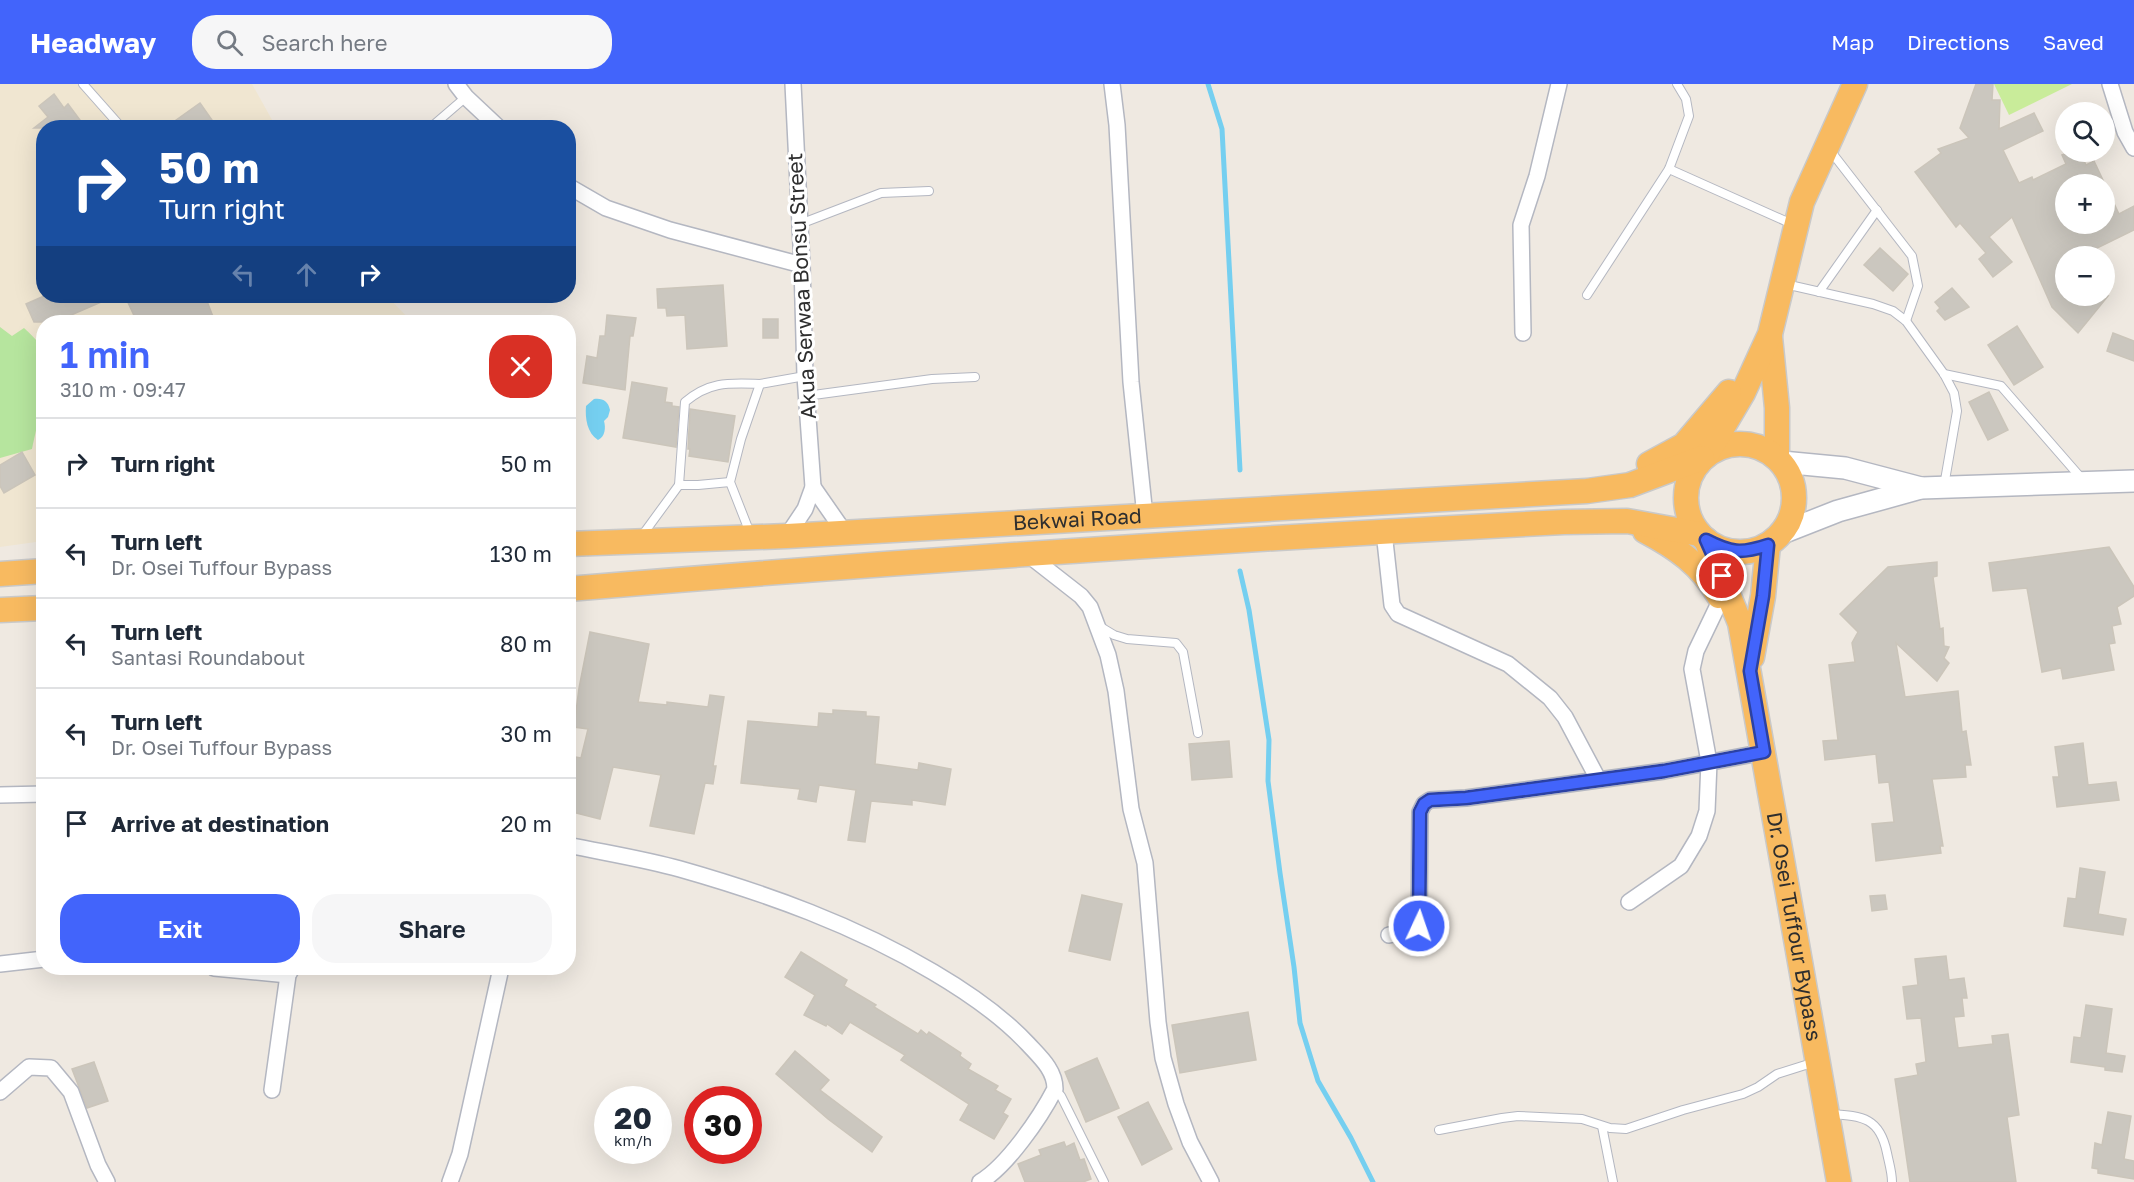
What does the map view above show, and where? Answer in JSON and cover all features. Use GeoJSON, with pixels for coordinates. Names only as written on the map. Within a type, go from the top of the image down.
{"type":"FeatureCollection","features":[{"type":"Feature","properties":{"kind":"highway"},"geometry":{"type":"LineString","coordinates":[[1587,491],[1630,484],[1704,456],[1723,445],[1742,443],[1761,447],[1780,459],[1795,489],[1795,505],[1791,520],[1775,539],[1747,552],[1725,550],[1703,537],[1690,520],[1686,504],[1687,487],[1692,471],[1704,456],[1743,393],[1770,334],[1803,202],[1855,84]]}},
{"type":"Feature","properties":{"kind":"highway"},"geometry":{"type":"LineString","coordinates":[[1770,334],[1780,459]]}},
{"type":"Feature","properties":{"kind":"highway"},"geometry":{"type":"LineString","coordinates":[[1587,491],[1660,459],[1684,445],[1759,358]]}},
{"type":"Feature","properties":{"kind":"highway","name":"Bekwai Road"},"geometry":{"type":"LineString","coordinates":[[576,544],[845,533],[1587,491]]}},
{"type":"Feature","properties":{"kind":"highway","name":"Bekwai Road"},"geometry":{"type":"LineString","coordinates":[[576,588],[832,567],[1564,522],[1627,521],[1703,537]]}},
{"type":"Feature","properties":{"kind":"highway"},"geometry":{"type":"LineString","coordinates":[[1627,521],[1672,545],[1699,567],[1721,599],[1748,663]]}},
{"type":"Feature","properties":{"kind":"highway","name":"Dr. Osei Tuffour Bypass"},"geometry":{"type":"LineString","coordinates":[[1703,537],[1737,613],[1748,663],[1839,1182]]}},
{"type":"Feature","properties":{"kind":"highway","name":"Dr. Osei Tuffour Bypass"},"geometry":{"type":"LineString","coordinates":[[1748,663],[1775,539]]}},
{"type":"Feature","properties":{"kind":"highway"},"geometry":{"type":"LineString","coordinates":[[0,574],[36,572]]}},
{"type":"Feature","properties":{"kind":"highway"},"geometry":{"type":"LineString","coordinates":[[0,610],[36,608]]}},
{"type":"Feature","properties":{"kind":"main road"},"geometry":{"type":"LineString","coordinates":[[1780,459],[1845,468],[1921,488]]}},
{"type":"Feature","properties":{"kind":"main road"},"geometry":{"type":"LineString","coordinates":[[1775,539],[1838,511],[1921,488],[2134,481]]}},
{"type":"Feature","properties":{"kind":"street"},"geometry":{"type":"LineString","coordinates":[[456,84],[490,120]]}},
{"type":"Feature","properties":{"kind":"street","name":"Akua Serwaa Bonsu Street"},"geometry":{"type":"LineString","coordinates":[[793,84],[805,376],[813,487]]}},
{"type":"Feature","properties":{"kind":"street"},"geometry":{"type":"LineString","coordinates":[[1112,84],[1117,125],[1131,382],[1145,516]]}},
{"type":"Feature","properties":{"kind":"street"},"geometry":{"type":"LineString","coordinates":[[1523,333],[1521,225],[1537,176],[1559,84]]}},
{"type":"Feature","properties":{"kind":"street"},"geometry":{"type":"LineString","coordinates":[[2110,84],[2125,132],[2134,148]]}},
{"type":"Feature","properties":{"kind":"street"},"geometry":{"type":"LineString","coordinates":[[576,191],[606,208],[670,230],[802,265]]}},
{"type":"Feature","properties":{"kind":"street"},"geometry":{"type":"LineString","coordinates":[[813,487],[845,533]]}},
{"type":"Feature","properties":{"kind":"street"},"geometry":{"type":"LineString","coordinates":[[787,536],[805,508],[813,487]]}},
{"type":"Feature","properties":{"kind":"street"},"geometry":{"type":"LineString","coordinates":[[1384,532],[1392,605],[1398,614],[1508,664],[1550,698],[1565,717],[1598,779]]}},
{"type":"Feature","properties":{"kind":"street"},"geometry":{"type":"LineString","coordinates":[[1026,554],[1081,596],[1090,607],[1108,655],[1116,691],[1131,809],[1145,863],[1163,1058],[1190,1142],[1211,1182]]}},
{"type":"Feature","properties":{"kind":"street"},"geometry":{"type":"LineString","coordinates":[[1629,902],[1681,866],[1699,836],[1707,811],[1709,762],[1692,669],[1696,651],[1721,599]]}},
{"type":"Feature","properties":{"kind":"street"},"geometry":{"type":"LineString","coordinates":[[1389,935],[1414,930],[1419,926],[1420,812],[1424,804],[1430,800],[1466,798],[1664,771],[1764,752]]}},
{"type":"Feature","properties":{"kind":"street"},"geometry":{"type":"LineString","coordinates":[[0,795],[36,794]]}},
{"type":"Feature","properties":{"kind":"street"},"geometry":{"type":"LineString","coordinates":[[576,847],[679,869],[802,908],[897,951],[958,987],[1012,1027],[1049,1068],[1055,1082],[1055,1089],[1009,1158],[995,1172],[980,1182]]}},
{"type":"Feature","properties":{"kind":"street"},"geometry":{"type":"LineString","coordinates":[[0,964],[36,960]]}},
{"type":"Feature","properties":{"kind":"street"},"geometry":{"type":"LineString","coordinates":[[272,1090],[289,975]]}},
{"type":"Feature","properties":{"kind":"street"},"geometry":{"type":"LineString","coordinates":[[450,1182],[460,1154],[499,975]]}},
{"type":"Feature","properties":{"kind":"street"},"geometry":{"type":"LineString","coordinates":[[0,1092],[28,1067],[51,1068],[71,1092],[98,1165],[107,1182]]}},
{"type":"Feature","properties":{"kind":"lane"},"geometry":{"type":"LineString","coordinates":[[83,84],[115,120]]}},
{"type":"Feature","properties":{"kind":"lane"},"geometry":{"type":"LineString","coordinates":[[1587,295],[1670,169],[1689,116],[1686,99],[1677,84]]}},
{"type":"Feature","properties":{"kind":"lane"},"geometry":{"type":"LineString","coordinates":[[439,120],[466,97]]}},
{"type":"Feature","properties":{"kind":"lane"},"geometry":{"type":"LineString","coordinates":[[1827,146],[1912,256],[1918,286],[1906,321]]}},
{"type":"Feature","properties":{"kind":"lane"},"geometry":{"type":"LineString","coordinates":[[1670,169],[1796,226]]}},
{"type":"Feature","properties":{"kind":"lane"},"geometry":{"type":"LineString","coordinates":[[800,224],[881,193],[929,190]]}},
{"type":"Feature","properties":{"kind":"lane"},"geometry":{"type":"LineString","coordinates":[[1819,292],[1877,210]]}},
{"type":"Feature","properties":{"kind":"lane"},"geometry":{"type":"LineString","coordinates":[[1784,284],[1873,304],[1893,312],[1906,321],[1944,374],[1954,393],[1957,411],[1944,487]]}},
{"type":"Feature","properties":{"kind":"lane"},"geometry":{"type":"LineString","coordinates":[[1944,374],[2001,386],[2085,483]]}},
{"type":"Feature","properties":{"kind":"lane"},"geometry":{"type":"LineString","coordinates":[[636,543],[679,485],[685,402],[699,391],[722,383],[760,384],[805,376]]}},
{"type":"Feature","properties":{"kind":"lane"},"geometry":{"type":"LineString","coordinates":[[806,396],[932,379],[975,377]]}},
{"type":"Feature","properties":{"kind":"lane"},"geometry":{"type":"LineString","coordinates":[[752,537],[730,482],[741,439],[760,384]]}},
{"type":"Feature","properties":{"kind":"lane"},"geometry":{"type":"LineString","coordinates":[[679,485],[730,482]]}},
{"type":"Feature","properties":{"kind":"lane"},"geometry":{"type":"LineString","coordinates":[[1098,625],[1114,635],[1127,639],[1176,643],[1183,652],[1198,733]]}},
{"type":"Feature","properties":{"kind":"lane"},"geometry":{"type":"LineString","coordinates":[[1439,1130],[1518,1116],[1582,1119],[1618,1129],[1637,1126],[1683,1110],[1743,1094],[1758,1088],[1777,1074],[1816,1061]]}},
{"type":"Feature","properties":{"kind":"lane"},"geometry":{"type":"LineString","coordinates":[[1055,1089],[1061,1096],[1104,1182]]}},
{"type":"Feature","properties":{"kind":"lane"},"geometry":{"type":"LineString","coordinates":[[1826,1114],[1853,1116],[1865,1119],[1878,1127],[1884,1140],[1892,1182]]}},
{"type":"Feature","properties":{"kind":"lane"},"geometry":{"type":"LineString","coordinates":[[1602,1126],[1613,1182]]}},
{"type":"Feature","properties":{"kind":"shaded area"},"geometry":{"type":"Polygon","coordinates":[[[0,84],[252,84],[272,120],[36,120],[36,303],[394,303],[405,315],[36,315],[36,542],[0,547],[0,84]]]}},
{"type":"Feature","properties":{"kind":"green space"},"geometry":{"type":"Polygon","coordinates":[[[1994,84],[2072,84],[2009,115],[1994,84]]]}},
{"type":"Feature","properties":{"kind":"green space"},"geometry":{"type":"Polygon","coordinates":[[[0,327],[12,336],[24,328],[36,340],[36,429],[32,449],[0,458],[0,327]]]}},
{"type":"Feature","properties":{"kind":"water"},"geometry":{"type":"Polygon","coordinates":[[[594,399],[605,401],[610,410],[604,421],[604,435],[598,440],[589,429],[586,415],[586,406],[594,399]]]}},
{"type":"Feature","properties":{"kind":"building"},"geometry":{"type":"Polygon","coordinates":[[[1976,84],[1993,84],[1992,100],[2000,100],[1999,129],[2034,113],[2043,131],[2003,150],[2019,183],[2032,177],[2033,180],[2066,164],[2065,162],[2085,162],[2086,165],[2094,162],[2100,174],[2055,174],[2055,234],[2115,234],[2115,206],[2119,214],[2134,206],[2134,230],[2101,246],[2055,246],[2055,306],[2100,306],[2078,333],[2052,307],[2012,217],[1989,237],[2012,262],[1993,277],[1979,259],[1986,253],[1960,223],[1956,227],[1915,172],[1941,153],[1938,149],[1969,138],[1960,128],[1976,84]]]}},
{"type":"Feature","properties":{"kind":"building"},"geometry":{"type":"Polygon","coordinates":[[[54,94],[64,108],[68,104],[80,120],[44,120],[48,117],[39,106],[54,94]]]}},
{"type":"Feature","properties":{"kind":"building"},"geometry":{"type":"Polygon","coordinates":[[[200,103],[212,120],[176,120],[200,103]]]}},
{"type":"Feature","properties":{"kind":"building"},"geometry":{"type":"Polygon","coordinates":[[[1880,248],[1908,274],[1893,291],[1864,265],[1880,248]]]}},
{"type":"Feature","properties":{"kind":"building"},"geometry":{"type":"Polygon","coordinates":[[[723,285],[727,346],[687,349],[685,315],[667,316],[666,308],[658,308],[657,289],[723,285]]]}},
{"type":"Feature","properties":{"kind":"building"},"geometry":{"type":"Polygon","coordinates":[[[1952,288],[1969,307],[1945,320],[1937,311],[1940,308],[1935,302],[1952,288]]]}},
{"type":"Feature","properties":{"kind":"building"},"geometry":{"type":"Polygon","coordinates":[[[36,300],[36,303],[99,303],[71,315],[36,315],[36,322],[26,304],[36,300]]]}},
{"type":"Feature","properties":{"kind":"building"},"geometry":{"type":"Polygon","coordinates":[[[128,303],[208,303],[212,315],[134,315],[128,303]]]}},
{"type":"Feature","properties":{"kind":"building"},"geometry":{"type":"Polygon","coordinates":[[[607,315],[636,318],[633,336],[630,336],[625,390],[583,383],[587,356],[597,358],[600,336],[605,336],[607,315]]]}},
{"type":"Feature","properties":{"kind":"building"},"geometry":{"type":"Polygon","coordinates":[[[763,319],[778,319],[778,338],[763,338],[763,319]]]}},
{"type":"Feature","properties":{"kind":"building"},"geometry":{"type":"Polygon","coordinates":[[[2017,326],[2043,367],[2014,385],[1988,345],[2017,326]]]}},
{"type":"Feature","properties":{"kind":"building"},"geometry":{"type":"Polygon","coordinates":[[[2113,333],[2134,341],[2134,361],[2107,351],[2113,333]]]}},
{"type":"Feature","properties":{"kind":"building"},"geometry":{"type":"Polygon","coordinates":[[[632,382],[667,388],[665,402],[679,407],[676,447],[623,438],[632,382]]]}},
{"type":"Feature","properties":{"kind":"building"},"geometry":{"type":"Polygon","coordinates":[[[1989,392],[2008,430],[1988,440],[1969,402],[1989,392]]]}},
{"type":"Feature","properties":{"kind":"building"},"geometry":{"type":"Polygon","coordinates":[[[690,409],[735,416],[728,462],[689,456],[690,409]]]}},
{"type":"Feature","properties":{"kind":"building"},"geometry":{"type":"Polygon","coordinates":[[[22,452],[35,475],[4,493],[0,486],[0,465],[22,452]]]}},
{"type":"Feature","properties":{"kind":"building"},"geometry":{"type":"Polygon","coordinates":[[[2109,547],[2134,587],[2134,596],[2117,607],[2121,624],[2112,626],[2115,643],[2109,644],[2114,670],[2063,679],[2061,668],[2042,672],[2027,588],[1993,591],[1989,563],[2109,547]]]}},
{"type":"Feature","properties":{"kind":"building"},"geometry":{"type":"Polygon","coordinates":[[[1937,562],[1937,576],[1933,577],[1940,629],[1943,628],[1944,646],[1949,647],[1944,658],[1949,663],[1937,681],[1896,643],[1905,697],[1958,691],[1962,732],[1966,731],[1971,765],[1965,765],[1966,777],[1932,779],[1943,846],[1940,846],[1941,853],[1876,861],[1872,824],[1894,822],[1889,782],[1879,783],[1876,754],[1825,760],[1823,741],[1838,740],[1829,665],[1855,662],[1852,643],[1858,632],[1840,614],[1888,567],[1937,562]]]}},
{"type":"Feature","properties":{"kind":"building"},"geometry":{"type":"Polygon","coordinates":[[[590,632],[649,644],[638,702],[667,705],[667,702],[708,707],[710,695],[724,697],[713,766],[716,766],[713,784],[705,783],[694,834],[650,826],[661,775],[613,767],[600,819],[576,813],[576,757],[581,758],[588,729],[576,727],[579,688],[590,632]]]}},
{"type":"Feature","properties":{"kind":"building"},"geometry":{"type":"Polygon","coordinates":[[[833,710],[866,712],[866,716],[879,717],[875,764],[918,770],[919,763],[951,769],[945,805],[912,800],[912,805],[871,801],[865,842],[848,840],[856,790],[819,785],[816,802],[798,799],[800,789],[741,783],[748,721],[818,727],[819,713],[833,714],[833,710]]]}},
{"type":"Feature","properties":{"kind":"building"},"geometry":{"type":"Polygon","coordinates":[[[1229,741],[1232,777],[1192,780],[1189,744],[1229,741]]]}},
{"type":"Feature","properties":{"kind":"building"},"geometry":{"type":"Polygon","coordinates":[[[2083,743],[2088,785],[2116,782],[2119,800],[2057,807],[2053,777],[2059,777],[2055,747],[2083,743]]]}},
{"type":"Feature","properties":{"kind":"building"},"geometry":{"type":"Polygon","coordinates":[[[2080,868],[2105,872],[2098,914],[2126,919],[2123,935],[2064,926],[2068,898],[2076,899],[2080,868]]]}},
{"type":"Feature","properties":{"kind":"building"},"geometry":{"type":"Polygon","coordinates":[[[1082,895],[1122,904],[1110,960],[1069,951],[1082,895]]]}},
{"type":"Feature","properties":{"kind":"building"},"geometry":{"type":"Polygon","coordinates":[[[1885,895],[1887,909],[1872,911],[1870,896],[1885,895]]]}},
{"type":"Feature","properties":{"kind":"building"},"geometry":{"type":"Polygon","coordinates":[[[801,952],[847,980],[844,986],[876,1005],[874,1007],[918,1034],[921,1030],[927,1035],[929,1032],[961,1053],[960,1056],[971,1064],[968,1069],[998,1086],[995,1090],[1011,1099],[1003,1113],[1008,1116],[994,1139],[960,1120],[969,1104],[901,1060],[905,1055],[850,1022],[842,1034],[827,1024],[826,1026],[804,1015],[815,995],[785,977],[801,952]]]}},
{"type":"Feature","properties":{"kind":"building"},"geometry":{"type":"Polygon","coordinates":[[[1946,956],[1949,980],[1964,978],[1967,998],[1962,998],[1964,1016],[1954,1017],[1958,1048],[1993,1044],[1992,1036],[2008,1034],[2019,1115],[2007,1117],[2016,1182],[1910,1182],[1895,1079],[1918,1075],[1916,1064],[1926,1062],[1921,1018],[1907,1019],[1903,987],[1918,985],[1915,959],[1946,956]]]}},
{"type":"Feature","properties":{"kind":"building"},"geometry":{"type":"Polygon","coordinates":[[[2086,1005],[2112,1009],[2106,1053],[2125,1056],[2122,1072],[2071,1062],[2074,1037],[2081,1038],[2086,1005]]]}},
{"type":"Feature","properties":{"kind":"building"},"geometry":{"type":"Polygon","coordinates":[[[1248,1012],[1256,1060],[1180,1073],[1172,1025],[1248,1012]]]}},
{"type":"Feature","properties":{"kind":"building"},"geometry":{"type":"Polygon","coordinates":[[[795,1051],[829,1080],[820,1090],[882,1137],[872,1152],[828,1119],[776,1074],[795,1051]]]}},
{"type":"Feature","properties":{"kind":"building"},"geometry":{"type":"Polygon","coordinates":[[[1097,1058],[1119,1108],[1086,1122],[1065,1072],[1097,1058]]]}},
{"type":"Feature","properties":{"kind":"building"},"geometry":{"type":"Polygon","coordinates":[[[94,1062],[108,1101],[87,1108],[72,1069],[94,1062]]]}},
{"type":"Feature","properties":{"kind":"building"},"geometry":{"type":"Polygon","coordinates":[[[1148,1102],[1172,1149],[1142,1165],[1118,1117],[1148,1102]]]}},
{"type":"Feature","properties":{"kind":"building"},"geometry":{"type":"Polygon","coordinates":[[[2108,1112],[2131,1116],[2124,1159],[2134,1161],[2134,1179],[2098,1173],[2098,1169],[2092,1168],[2095,1143],[2102,1145],[2108,1112]]]}},
{"type":"Feature","properties":{"kind":"building"},"geometry":{"type":"Polygon","coordinates":[[[1064,1142],[1066,1147],[1074,1143],[1080,1160],[1084,1159],[1091,1179],[1083,1182],[1025,1182],[1018,1164],[1041,1155],[1039,1150],[1064,1142]]]}},
{"type":"Feature","properties":{"kind":"waterway"},"geometry":{"type":"LineString","coordinates":[[1208,84],[1222,129],[1240,470]]}},
{"type":"Feature","properties":{"kind":"waterway"},"geometry":{"type":"LineString","coordinates":[[1240,571],[1249,610],[1269,740],[1268,781],[1300,1023],[1318,1081],[1373,1182]]}},
{"type":"Feature","properties":{"kind":"route"},"geometry":{"type":"LineString","coordinates":[[1419,926],[1420,812],[1424,804],[1430,800],[1466,798],[1664,771],[1764,752],[1750,671],[1763,596],[1768,545],[1747,552],[1725,550],[1706,540],[1722,576]]}}]}
